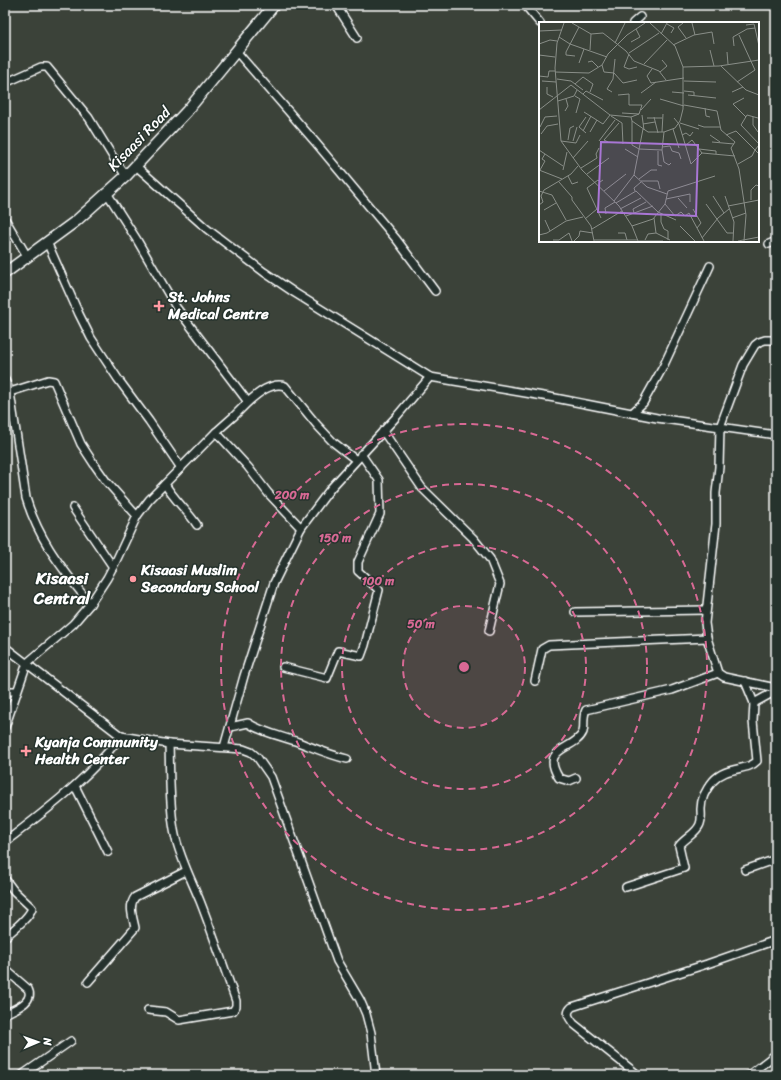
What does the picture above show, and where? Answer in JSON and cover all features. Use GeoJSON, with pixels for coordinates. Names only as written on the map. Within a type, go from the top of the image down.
{"type":"FeatureCollection","features":[{"type":"Feature","properties":{"kind":"main road","name":"Kisaasi Road"},"geometry":{"type":"LineString","coordinates":[[5,274],[76,221],[136,166],[187,111],[274,5]]}},
{"type":"Feature","properties":{"kind":"street"},"geometry":{"type":"LineString","coordinates":[[336,5],[357,38]]}},
{"type":"Feature","properties":{"kind":"street"},"geometry":{"type":"LineString","coordinates":[[525,5],[539,22]]}},
{"type":"Feature","properties":{"kind":"street"},"geometry":{"type":"LineString","coordinates":[[634,22],[640,17]]}},
{"type":"Feature","properties":{"kind":"street"},"geometry":{"type":"LineString","coordinates":[[236,51],[316,143],[397,240],[435,291]]}},
{"type":"Feature","properties":{"kind":"street"},"geometry":{"type":"LineString","coordinates":[[5,83],[41,67],[47,67],[90,118],[126,176]]}},
{"type":"Feature","properties":{"kind":"street"},"geometry":{"type":"LineString","coordinates":[[136,166],[207,229],[264,272],[430,377],[562,399],[632,413],[776,435]]}},
{"type":"Feature","properties":{"kind":"street"},"geometry":{"type":"LineString","coordinates":[[107,193],[176,306],[248,402]]}},
{"type":"Feature","properties":{"kind":"street"},"geometry":{"type":"LineString","coordinates":[[5,219],[28,256]]}},
{"type":"Feature","properties":{"kind":"street"},"geometry":{"type":"LineString","coordinates":[[769,244],[776,241]]}},
{"type":"Feature","properties":{"kind":"street"},"geometry":{"type":"LineString","coordinates":[[47,242],[91,338],[181,468]]}},
{"type":"Feature","properties":{"kind":"street"},"geometry":{"type":"LineString","coordinates":[[632,413],[643,403],[663,367],[710,266]]}},
{"type":"Feature","properties":{"kind":"street"},"geometry":{"type":"LineString","coordinates":[[776,340],[766,340],[755,345],[743,365],[720,427],[719,467],[716,493],[716,524],[705,623],[707,638],[718,673],[724,676],[776,689]]}},
{"type":"Feature","properties":{"kind":"street"},"geometry":{"type":"LineString","coordinates":[[224,747],[244,676],[274,583],[301,528],[358,457],[430,377]]}},
{"type":"Feature","properties":{"kind":"street"},"geometry":{"type":"LineString","coordinates":[[5,380],[10,392],[26,498],[29,507],[42,537],[56,561],[90,604]]}},
{"type":"Feature","properties":{"kind":"street"},"geometry":{"type":"LineString","coordinates":[[10,392],[48,380],[54,381],[81,444],[106,481],[137,516]]}},
{"type":"Feature","properties":{"kind":"street"},"geometry":{"type":"LineString","coordinates":[[5,727],[27,663],[74,624],[90,604],[113,567],[137,516],[149,500],[248,402],[266,388],[281,384],[285,386],[333,442],[358,457],[379,480],[380,507],[380,514],[358,562],[358,571],[379,590],[361,656],[338,651],[327,678],[283,667]]}},
{"type":"Feature","properties":{"kind":"street"},"geometry":{"type":"LineString","coordinates":[[383,431],[422,488],[473,538],[490,559],[500,584],[489,631]]}},
{"type":"Feature","properties":{"kind":"street"},"geometry":{"type":"LineString","coordinates":[[216,432],[248,467],[268,493],[301,528]]}},
{"type":"Feature","properties":{"kind":"street"},"geometry":{"type":"LineString","coordinates":[[165,484],[172,496],[192,517],[197,525]]}},
{"type":"Feature","properties":{"kind":"street"},"geometry":{"type":"LineString","coordinates":[[73,508],[113,567]]}},
{"type":"Feature","properties":{"kind":"street"},"geometry":{"type":"LineString","coordinates":[[575,612],[706,610]]}},
{"type":"Feature","properties":{"kind":"street"},"geometry":{"type":"LineString","coordinates":[[535,681],[542,649],[549,645],[707,638]]}},
{"type":"Feature","properties":{"kind":"street"},"geometry":{"type":"LineString","coordinates":[[5,647],[121,736],[170,744],[224,747],[251,752],[258,756],[271,777],[338,961],[360,1000],[366,1014],[371,1033],[376,1075]]}},
{"type":"Feature","properties":{"kind":"street"},"geometry":{"type":"LineString","coordinates":[[576,778],[569,781],[559,778],[554,771],[552,762],[556,754],[578,738],[583,732],[583,716],[586,710],[672,690],[718,673]]}},
{"type":"Feature","properties":{"kind":"street"},"geometry":{"type":"LineString","coordinates":[[626,887],[684,868],[679,846],[696,831],[700,824],[702,817],[702,800],[713,781],[722,774],[737,768],[754,764],[757,761],[753,721],[754,703],[745,681]]}},
{"type":"Feature","properties":{"kind":"street"},"geometry":{"type":"LineString","coordinates":[[754,703],[776,689]]}},
{"type":"Feature","properties":{"kind":"street"},"geometry":{"type":"LineString","coordinates":[[5,691],[16,692]]}},
{"type":"Feature","properties":{"kind":"street"},"geometry":{"type":"LineString","coordinates":[[230,727],[248,723],[256,728],[331,755],[347,759]]}},
{"type":"Feature","properties":{"kind":"street"},"geometry":{"type":"LineString","coordinates":[[5,842],[75,786],[121,736]]}},
{"type":"Feature","properties":{"kind":"street"},"geometry":{"type":"LineString","coordinates":[[148,1010],[166,1012],[176,1018],[185,1020],[233,1011],[236,1006],[236,1001],[219,952],[186,871],[175,836],[173,822],[170,744]]}},
{"type":"Feature","properties":{"kind":"street"},"geometry":{"type":"LineString","coordinates":[[75,786],[108,852]]}},
{"type":"Feature","properties":{"kind":"street"},"geometry":{"type":"LineString","coordinates":[[745,870],[776,859]]}},
{"type":"Feature","properties":{"kind":"street"},"geometry":{"type":"LineString","coordinates":[[88,982],[135,928],[131,908],[135,897],[186,871]]}},
{"type":"Feature","properties":{"kind":"street"},"geometry":{"type":"LineString","coordinates":[[5,879],[14,891],[32,908],[27,917],[5,938]]}},
{"type":"Feature","properties":{"kind":"street"},"geometry":{"type":"LineString","coordinates":[[638,1075],[574,1024],[568,1013],[572,1007],[707,964],[776,940]]}},
{"type":"Feature","properties":{"kind":"street"},"geometry":{"type":"LineString","coordinates":[[5,969],[28,989],[30,993],[30,998],[27,1002],[5,1014]]}},
{"type":"Feature","properties":{"kind":"street"},"geometry":{"type":"LineString","coordinates":[[22,1075],[71,1041]]}},
{"type":"Feature","properties":{"kind":"street"},"geometry":{"type":"LineString","coordinates":[[749,1075],[776,1054]]}},
{"type":"Feature","properties":{"kind":"place","name":"St. Johns Medical Centre"},"geometry":{"type":"Point","coordinates":[159,306]}},
{"type":"Feature","properties":{"kind":"place","name":"Kisaasi Muslim Secondary School"},"geometry":{"type":"Point","coordinates":[133,579]}},
{"type":"Feature","properties":{"kind":"place","name":"Kyanja Community Health Center"},"geometry":{"type":"Point","coordinates":[26,751]}},
{"type":"Feature","properties":{"kind":"district","name":"Kisaasi Central"},"geometry":{"type":"Point","coordinates":[62,588]}}]}
